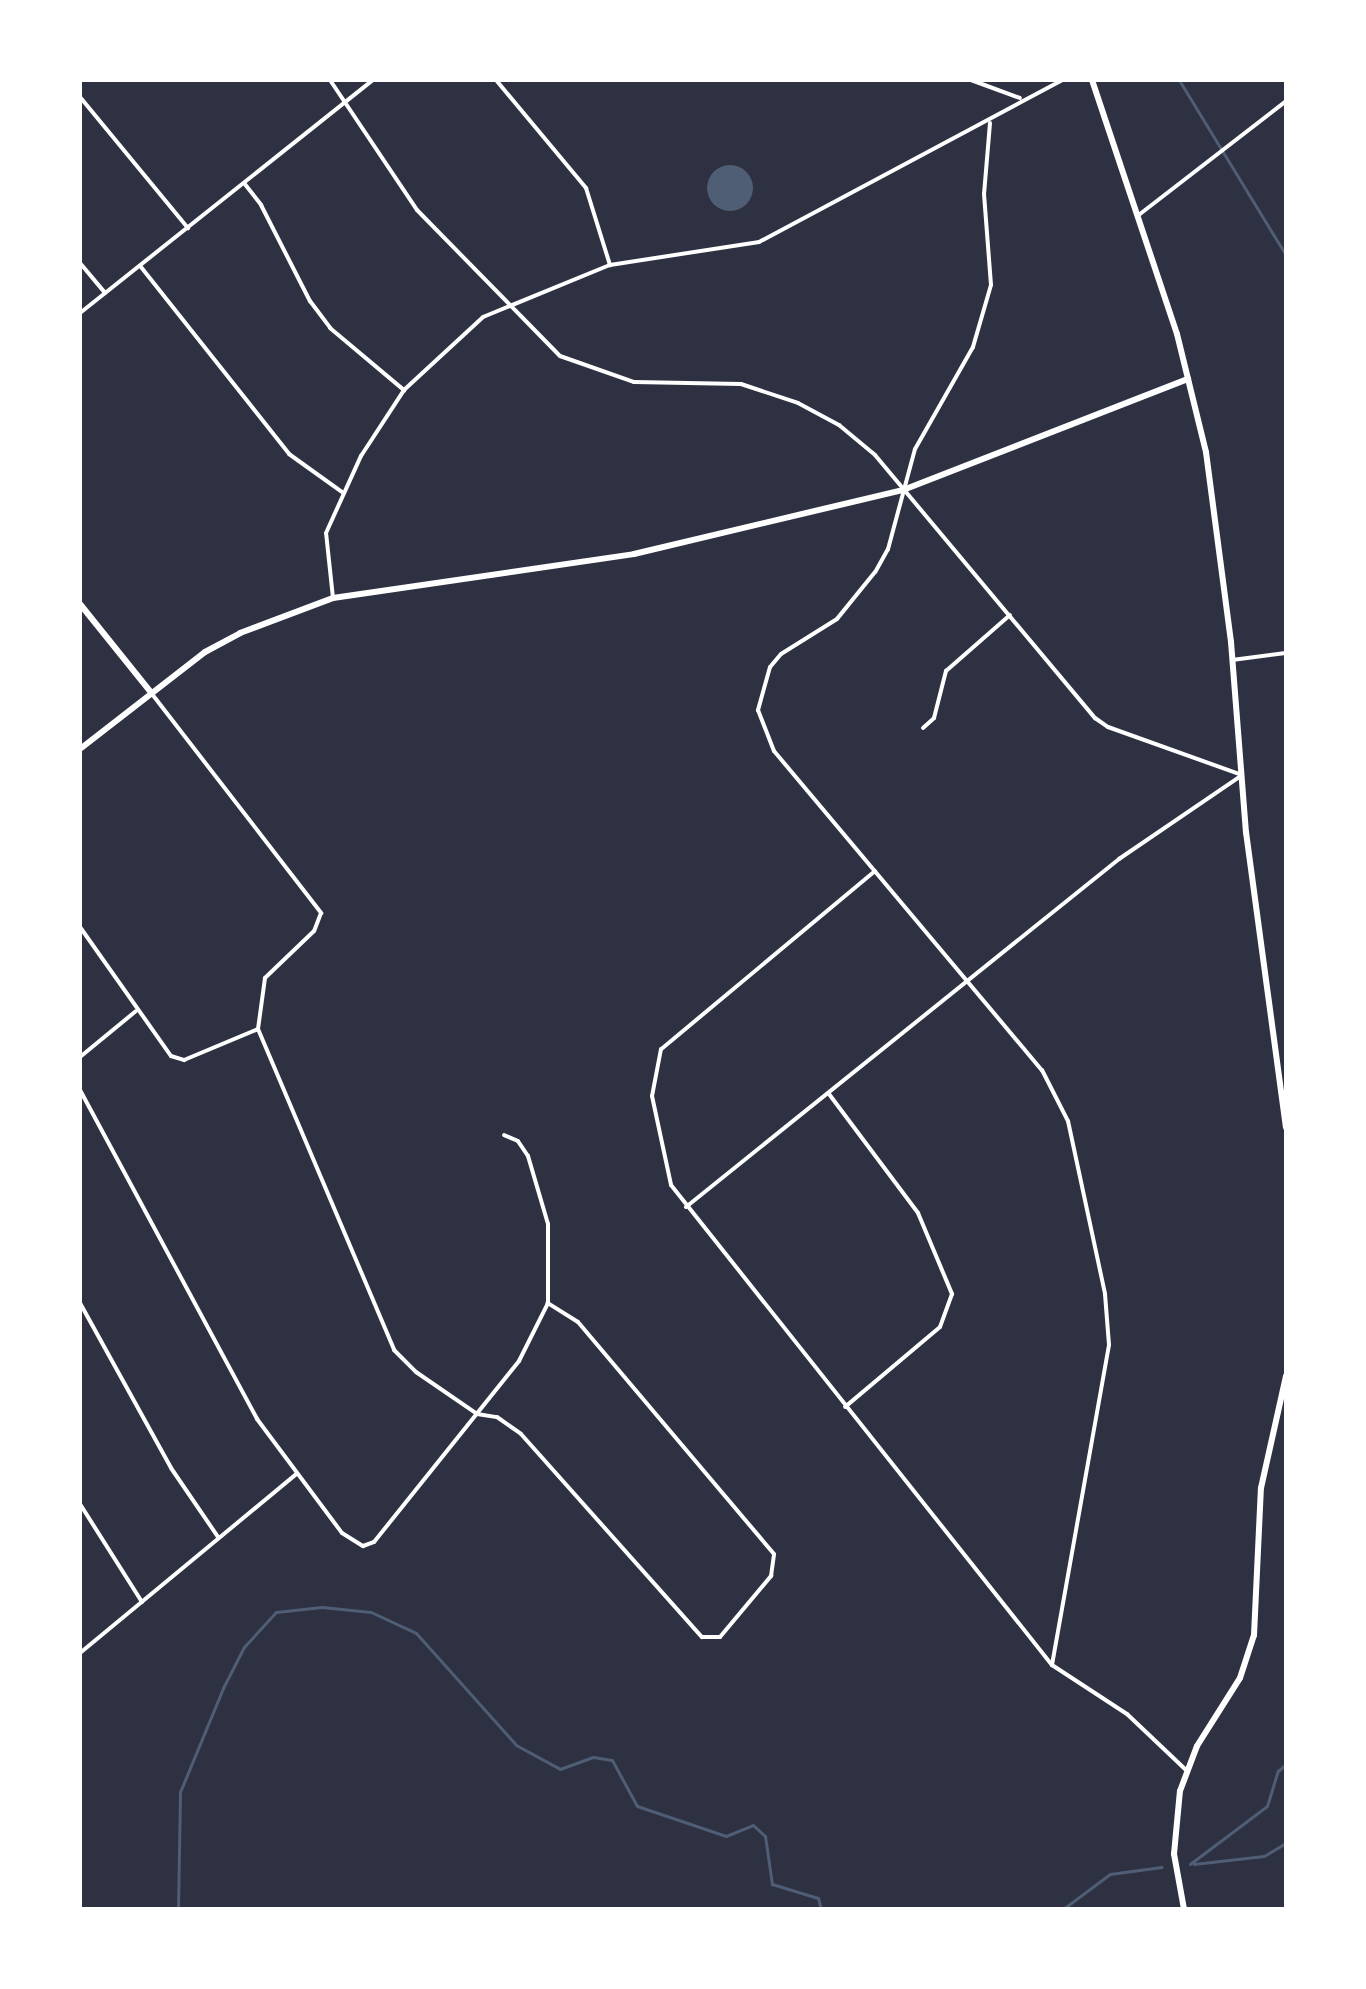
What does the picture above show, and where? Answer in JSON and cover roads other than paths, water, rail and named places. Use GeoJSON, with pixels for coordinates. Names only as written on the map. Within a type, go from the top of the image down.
{"type":"FeatureCollection","features":[{"type":"Feature","properties":{"kind":"street"},"geometry":{"type":"LineString","coordinates":[[330,80],[347,101],[417,210],[560,356],[602,374],[634,382],[741,384],[798,403],[839,425],[875,455],[1108,727],[1242,775]]}},
{"type":"Feature","properties":{"kind":"street"},"geometry":{"type":"LineString","coordinates":[[80,313],[373,80]]}},
{"type":"Feature","properties":{"kind":"street"},"geometry":{"type":"LineString","coordinates":[[496,80],[586,188],[610,265]]}},
{"type":"Feature","properties":{"kind":"street"},"geometry":{"type":"LineString","coordinates":[[971,80],[1020,98]]}},
{"type":"Feature","properties":{"kind":"street"},"geometry":{"type":"LineString","coordinates":[[333,598],[326,533],[342,492],[385,413],[404,390],[483,317],[610,265],[759,242],[990,123],[1020,98],[1063,80]]}},
{"type":"Feature","properties":{"kind":"street"},"geometry":{"type":"LineString","coordinates":[[1092,80],[1140,214],[1188,379],[1216,505],[1242,775],[1286,1127]]}},
{"type":"Feature","properties":{"kind":"street"},"geometry":{"type":"LineString","coordinates":[[80,97],[188,228]]}},
{"type":"Feature","properties":{"kind":"street"},"geometry":{"type":"LineString","coordinates":[[1140,214],[1286,101]]}},
{"type":"Feature","properties":{"kind":"street"},"geometry":{"type":"LineString","coordinates":[[990,123],[984,194],[991,285],[987,310],[973,347],[915,449],[888,549],[865,588],[837,619],[781,654],[764,679],[758,710],[774,751],[1042,1070],[1062,1103],[1108,1317],[1107,1361],[1052,1665]]}},
{"type":"Feature","properties":{"kind":"street"},"geometry":{"type":"LineString","coordinates":[[244,183],[261,205],[323,319],[404,390]]}},
{"type":"Feature","properties":{"kind":"street"},"geometry":{"type":"LineString","coordinates":[[80,263],[105,293]]}},
{"type":"Feature","properties":{"kind":"street"},"geometry":{"type":"LineString","coordinates":[[141,267],[289,454],[342,492]]}},
{"type":"Feature","properties":{"kind":"street"},"geometry":{"type":"LineString","coordinates":[[80,749],[150,691],[240,633],[333,598],[634,554],[903,490],[1188,379]]}},
{"type":"Feature","properties":{"kind":"street"},"geometry":{"type":"LineString","coordinates":[[80,604],[314,899],[321,913],[319,922],[265,978],[258,1029],[394,1350],[416,1372],[477,1414],[497,1417],[521,1434],[702,1637],[714,1639],[771,1576],[774,1554],[578,1322],[548,1303]]}},
{"type":"Feature","properties":{"kind":"street"},"geometry":{"type":"LineString","coordinates":[[923,728],[934,718],[946,671],[1010,615]]}},
{"type":"Feature","properties":{"kind":"street"},"geometry":{"type":"LineString","coordinates":[[1232,660],[1286,653]]}},
{"type":"Feature","properties":{"kind":"street"},"geometry":{"type":"LineString","coordinates":[[686,1207],[1119,859],[1242,775]]}},
{"type":"Feature","properties":{"kind":"street"},"geometry":{"type":"LineString","coordinates":[[875,871],[682,1026],[661,1049],[652,1096],[671,1185],[1052,1665],[1127,1714],[1186,1770]]}},
{"type":"Feature","properties":{"kind":"street"},"geometry":{"type":"LineString","coordinates":[[80,927],[167,1054],[179,1059],[258,1029]]}},
{"type":"Feature","properties":{"kind":"street"},"geometry":{"type":"LineString","coordinates":[[80,1057],[136,1011]]}},
{"type":"Feature","properties":{"kind":"street"},"geometry":{"type":"LineString","coordinates":[[80,1090],[257,1419],[349,1540],[362,1546],[374,1542],[519,1361],[548,1303],[548,1224],[528,1156],[518,1141],[504,1135]]}},
{"type":"Feature","properties":{"kind":"street"},"geometry":{"type":"LineString","coordinates":[[829,1094],[918,1213],[952,1294],[940,1327],[845,1407]]}},
{"type":"Feature","properties":{"kind":"street"},"geometry":{"type":"LineString","coordinates":[[80,1303],[171,1468],[218,1537]]}},
{"type":"Feature","properties":{"kind":"street"},"geometry":{"type":"LineString","coordinates":[[1184,1909],[1174,1854],[1186,1770],[1233,1692],[1252,1644],[1259,1594],[1261,1488],[1286,1376]]}},
{"type":"Feature","properties":{"kind":"street"},"geometry":{"type":"LineString","coordinates":[[80,1653],[296,1474]]}},
{"type":"Feature","properties":{"kind":"street"},"geometry":{"type":"LineString","coordinates":[[80,1504],[142,1602]]}},
{"type":"Feature","properties":{"kind":"water"},"geometry":{"type":"Polygon","coordinates":[[[730,165],[746,172],[753,188],[746,204],[730,211],[714,204],[707,188],[714,172],[730,165]]]}},
{"type":"Feature","properties":{"kind":"waterway"},"geometry":{"type":"LineString","coordinates":[[1179,80],[1286,255]]}},
{"type":"Feature","properties":{"kind":"waterway"},"geometry":{"type":"LineString","coordinates":[[1286,1550],[1286,1586]]}},
{"type":"Feature","properties":{"kind":"waterway"},"geometry":{"type":"LineString","coordinates":[[178,1909],[180,1792],[223,1688],[244,1647],[276,1612],[322,1607],[371,1612],[416,1633],[516,1745],[560,1769],[593,1757],[612,1760],[637,1806],[726,1836],[753,1825],[765,1836],[772,1884],[818,1898],[821,1909]]}},
{"type":"Feature","properties":{"kind":"waterway"},"geometry":{"type":"LineString","coordinates":[[1190,1864],[1267,1806],[1278,1771],[1286,1764]]}},
{"type":"Feature","properties":{"kind":"waterway"},"geometry":{"type":"LineString","coordinates":[[1194,1864],[1264,1856],[1286,1843]]}},
{"type":"Feature","properties":{"kind":"waterway"},"geometry":{"type":"LineString","coordinates":[[1063,1909],[1110,1874],[1162,1867]]}}]}
